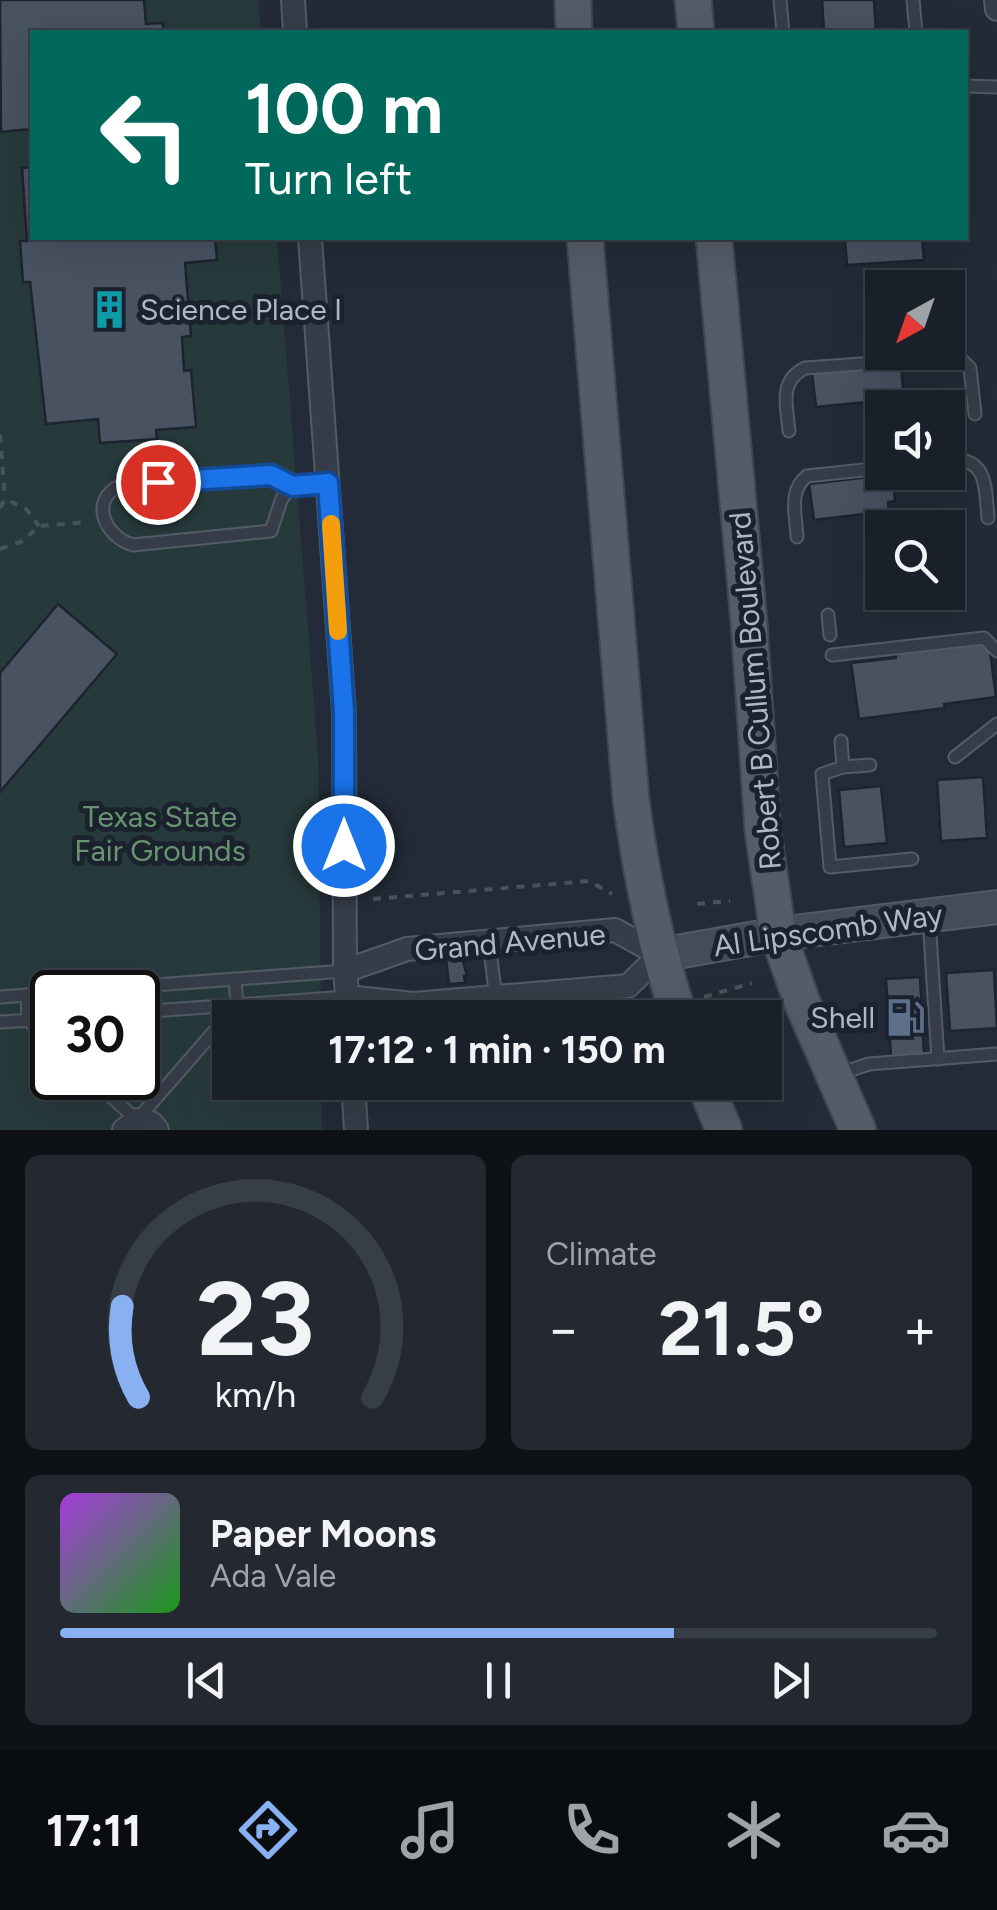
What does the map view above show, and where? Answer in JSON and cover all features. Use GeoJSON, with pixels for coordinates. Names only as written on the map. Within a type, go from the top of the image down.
{"type":"FeatureCollection","features":[{"type":"Feature","properties":{"kind":"main road"},"geometry":{"type":"LineString","coordinates":[[573,0],[574,30]]}},
{"type":"Feature","properties":{"kind":"main road"},"geometry":{"type":"LineString","coordinates":[[694,0],[696,30]]}},
{"type":"Feature","properties":{"kind":"main road"},"geometry":{"type":"LineString","coordinates":[[586,240],[631,800],[660,955],[688,1000]]}},
{"type":"Feature","properties":{"kind":"main road","name":"Robert B Cullum Boulevard"},"geometry":{"type":"LineString","coordinates":[[714,240],[764,830],[778,934],[802,1002],[858,1130]]}},
{"type":"Feature","properties":{"kind":"main road"},"geometry":{"type":"LineString","coordinates":[[712,1100],[724,1130]]}},
{"type":"Feature","properties":{"kind":"street"},"geometry":{"type":"LineString","coordinates":[[293,0],[295,30]]}},
{"type":"Feature","properties":{"kind":"street"},"geometry":{"type":"LineString","coordinates":[[996,0],[997,10]]}},
{"type":"Feature","properties":{"kind":"street"},"geometry":{"type":"LineString","coordinates":[[310,240],[344,712],[347,1000]]}},
{"type":"Feature","properties":{"kind":"street","name":"Al Lipscomb Way"},"geometry":{"type":"LineString","coordinates":[[660,955],[778,934],[997,906]]}},
{"type":"Feature","properties":{"kind":"street","name":"Grand Avenue"},"geometry":{"type":"LineString","coordinates":[[345,971],[407,950],[615,930],[660,955],[628,986],[479,1000]]}},
{"type":"Feature","properties":{"kind":"street"},"geometry":{"type":"LineString","coordinates":[[354,1100],[356,1130]]}},
{"type":"Feature","properties":{"kind":"lane"},"geometry":{"type":"LineString","coordinates":[[780,0],[782,30]]}},
{"type":"Feature","properties":{"kind":"lane"},"geometry":{"type":"LineString","coordinates":[[913,0],[916,30]]}},
{"type":"Feature","properties":{"kind":"lane"},"geometry":{"type":"LineString","coordinates":[[968,86],[997,87]]}},
{"type":"Feature","properties":{"kind":"lane"},"geometry":{"type":"LineString","coordinates":[[789,432],[785,392],[792,377],[805,368],[959,357],[970,368],[975,414]]}},
{"type":"Feature","properties":{"kind":"lane"},"geometry":{"type":"LineString","coordinates":[[965,460],[976,465],[984,481],[988,518]]}},
{"type":"Feature","properties":{"kind":"lane"},"geometry":{"type":"LineString","coordinates":[[798,537],[794,497],[802,480],[865,470]]}},
{"type":"Feature","properties":{"kind":"lane"},"geometry":{"type":"LineString","coordinates":[[293,486],[282,498],[271,531],[133,545],[119,541],[104,520],[102,508],[112,489],[121,485],[271,475],[293,486],[328,483]]}},
{"type":"Feature","properties":{"kind":"lane"},"geometry":{"type":"LineString","coordinates":[[828,615],[830,635]]}},
{"type":"Feature","properties":{"kind":"lane"},"geometry":{"type":"LineString","coordinates":[[832,655],[984,638],[997,650]]}},
{"type":"Feature","properties":{"kind":"lane"},"geometry":{"type":"LineString","coordinates":[[956,758],[997,724]]}},
{"type":"Feature","properties":{"kind":"lane"},"geometry":{"type":"LineString","coordinates":[[840,741],[844,767]]}},
{"type":"Feature","properties":{"kind":"lane"},"geometry":{"type":"LineString","coordinates":[[870,765],[822,774],[830,866],[912,859]]}},
{"type":"Feature","properties":{"kind":"lane"},"geometry":{"type":"LineString","coordinates":[[928,916],[938,1060]]}},
{"type":"Feature","properties":{"kind":"lane"},"geometry":{"type":"LineString","coordinates":[[489,942],[496,999]]}},
{"type":"Feature","properties":{"kind":"lane","name":"Grand Avenue"},"geometry":{"type":"LineString","coordinates":[[160,985],[345,971]]}},
{"type":"Feature","properties":{"kind":"lane"},"geometry":{"type":"LineString","coordinates":[[235,979],[237,1000]]}},
{"type":"Feature","properties":{"kind":"lane"},"geometry":{"type":"LineString","coordinates":[[0,1022],[28,1020],[26,995]]}},
{"type":"Feature","properties":{"kind":"lane"},"geometry":{"type":"LineString","coordinates":[[0,997],[30,995]]}},
{"type":"Feature","properties":{"kind":"lane","name":"Grand Avenue"},"geometry":{"type":"LineString","coordinates":[[160,1010],[212,1007]]}},
{"type":"Feature","properties":{"kind":"lane"},"geometry":{"type":"LineString","coordinates":[[112,1100],[139,1127],[212,1036]]}},
{"type":"Feature","properties":{"kind":"lane"},"geometry":{"type":"LineString","coordinates":[[834,1076],[869,1064],[997,1054]]}},
{"type":"Feature","properties":{"kind":"path"},"geometry":{"type":"LineString","coordinates":[[0,435],[5,500],[0,508]]}},
{"type":"Feature","properties":{"kind":"path"},"geometry":{"type":"LineString","coordinates":[[0,491],[5,500],[26,510],[39,526]]}},
{"type":"Feature","properties":{"kind":"path"},"geometry":{"type":"LineString","coordinates":[[0,549],[23,542],[39,526],[104,520]]}},
{"type":"Feature","properties":{"kind":"path"},"geometry":{"type":"LineString","coordinates":[[373,899],[589,881],[612,894]]}},
{"type":"Feature","properties":{"kind":"path"},"geometry":{"type":"LineString","coordinates":[[698,904],[730,901]]}},
{"type":"Feature","properties":{"kind":"path"},"geometry":{"type":"LineString","coordinates":[[709,1000],[752,982]]}},
{"type":"Feature","properties":{"kind":"green space","name":"Texas State Fair Grounds"},"geometry":{"type":"Polygon","coordinates":[[[0,0],[258,0],[261,30],[30,30],[30,240],[277,240],[318,755],[321,1000],[212,1000],[212,1100],[321,1100],[322,1130],[0,1130],[0,0]]]}},
{"type":"Feature","properties":{"kind":"building"},"geometry":{"type":"Polygon","coordinates":[[[0,0],[144,0],[146,24],[163,23],[163,30],[30,30],[30,129],[1,132],[0,0]]]}},
{"type":"Feature","properties":{"kind":"building"},"geometry":{"type":"Polygon","coordinates":[[[822,0],[874,0],[876,30],[824,30],[822,0]]]}},
{"type":"Feature","properties":{"kind":"building","name":"Science Place I"},"geometry":{"type":"Polygon","coordinates":[[[30,167],[30,240],[215,240],[217,260],[185,263],[191,336],[182,337],[184,371],[191,370],[196,427],[156,430],[157,439],[100,443],[98,419],[46,424],[30,282],[23,282],[20,241],[27,241],[22,168],[30,167]]]}},
{"type":"Feature","properties":{"kind":"building"},"geometry":{"type":"Polygon","coordinates":[[[845,240],[922,240],[924,260],[847,265],[845,240]]]}},
{"type":"Feature","properties":{"kind":"building"},"geometry":{"type":"Polygon","coordinates":[[[901,370],[903,389],[865,390],[865,402],[816,407],[812,373],[901,370]]]}},
{"type":"Feature","properties":{"kind":"building"},"geometry":{"type":"Polygon","coordinates":[[[865,477],[865,490],[894,490],[895,501],[888,502],[889,510],[865,510],[865,514],[814,520],[809,484],[865,477]]]}},
{"type":"Feature","properties":{"kind":"building"},"geometry":{"type":"Polygon","coordinates":[[[58,604],[117,654],[0,792],[0,673],[58,604]]]}},
{"type":"Feature","properties":{"kind":"building"},"geometry":{"type":"Polygon","coordinates":[[[989,643],[996,697],[859,719],[851,663],[896,658],[895,651],[989,643]]]}},
{"type":"Feature","properties":{"kind":"building"},"geometry":{"type":"Polygon","coordinates":[[[983,777],[987,838],[941,841],[937,780],[983,777]]]}},
{"type":"Feature","properties":{"kind":"building"},"geometry":{"type":"Polygon","coordinates":[[[881,786],[887,843],[844,847],[839,790],[881,786]]]}},
{"type":"Feature","properties":{"kind":"building"},"geometry":{"type":"Polygon","coordinates":[[[462,957],[465,983],[449,984],[446,959],[462,957]]]}},
{"type":"Feature","properties":{"kind":"building"},"geometry":{"type":"Polygon","coordinates":[[[994,970],[997,1028],[950,1031],[946,973],[994,970]]]}},
{"type":"Feature","properties":{"kind":"building","name":"Shell"},"geometry":{"type":"Polygon","coordinates":[[[920,977],[924,1055],[891,1057],[886,979],[920,977]]]}},
{"type":"Feature","properties":{"kind":"slow traffic"},"geometry":{"type":"LineString","coordinates":[[331,524],[338,631]]}},
{"type":"Feature","properties":{"kind":"place","name":"Science Place I"},"geometry":{"type":"Point","coordinates":[110,309]}},
{"type":"Feature","properties":{"kind":"place","name":"Shell"},"geometry":{"type":"Point","coordinates":[905,1017]}},
{"type":"Feature","properties":{"kind":"route"},"geometry":{"type":"LineString","coordinates":[[158,482],[271,475],[293,486],[328,483],[344,712],[344,846]]}}]}
